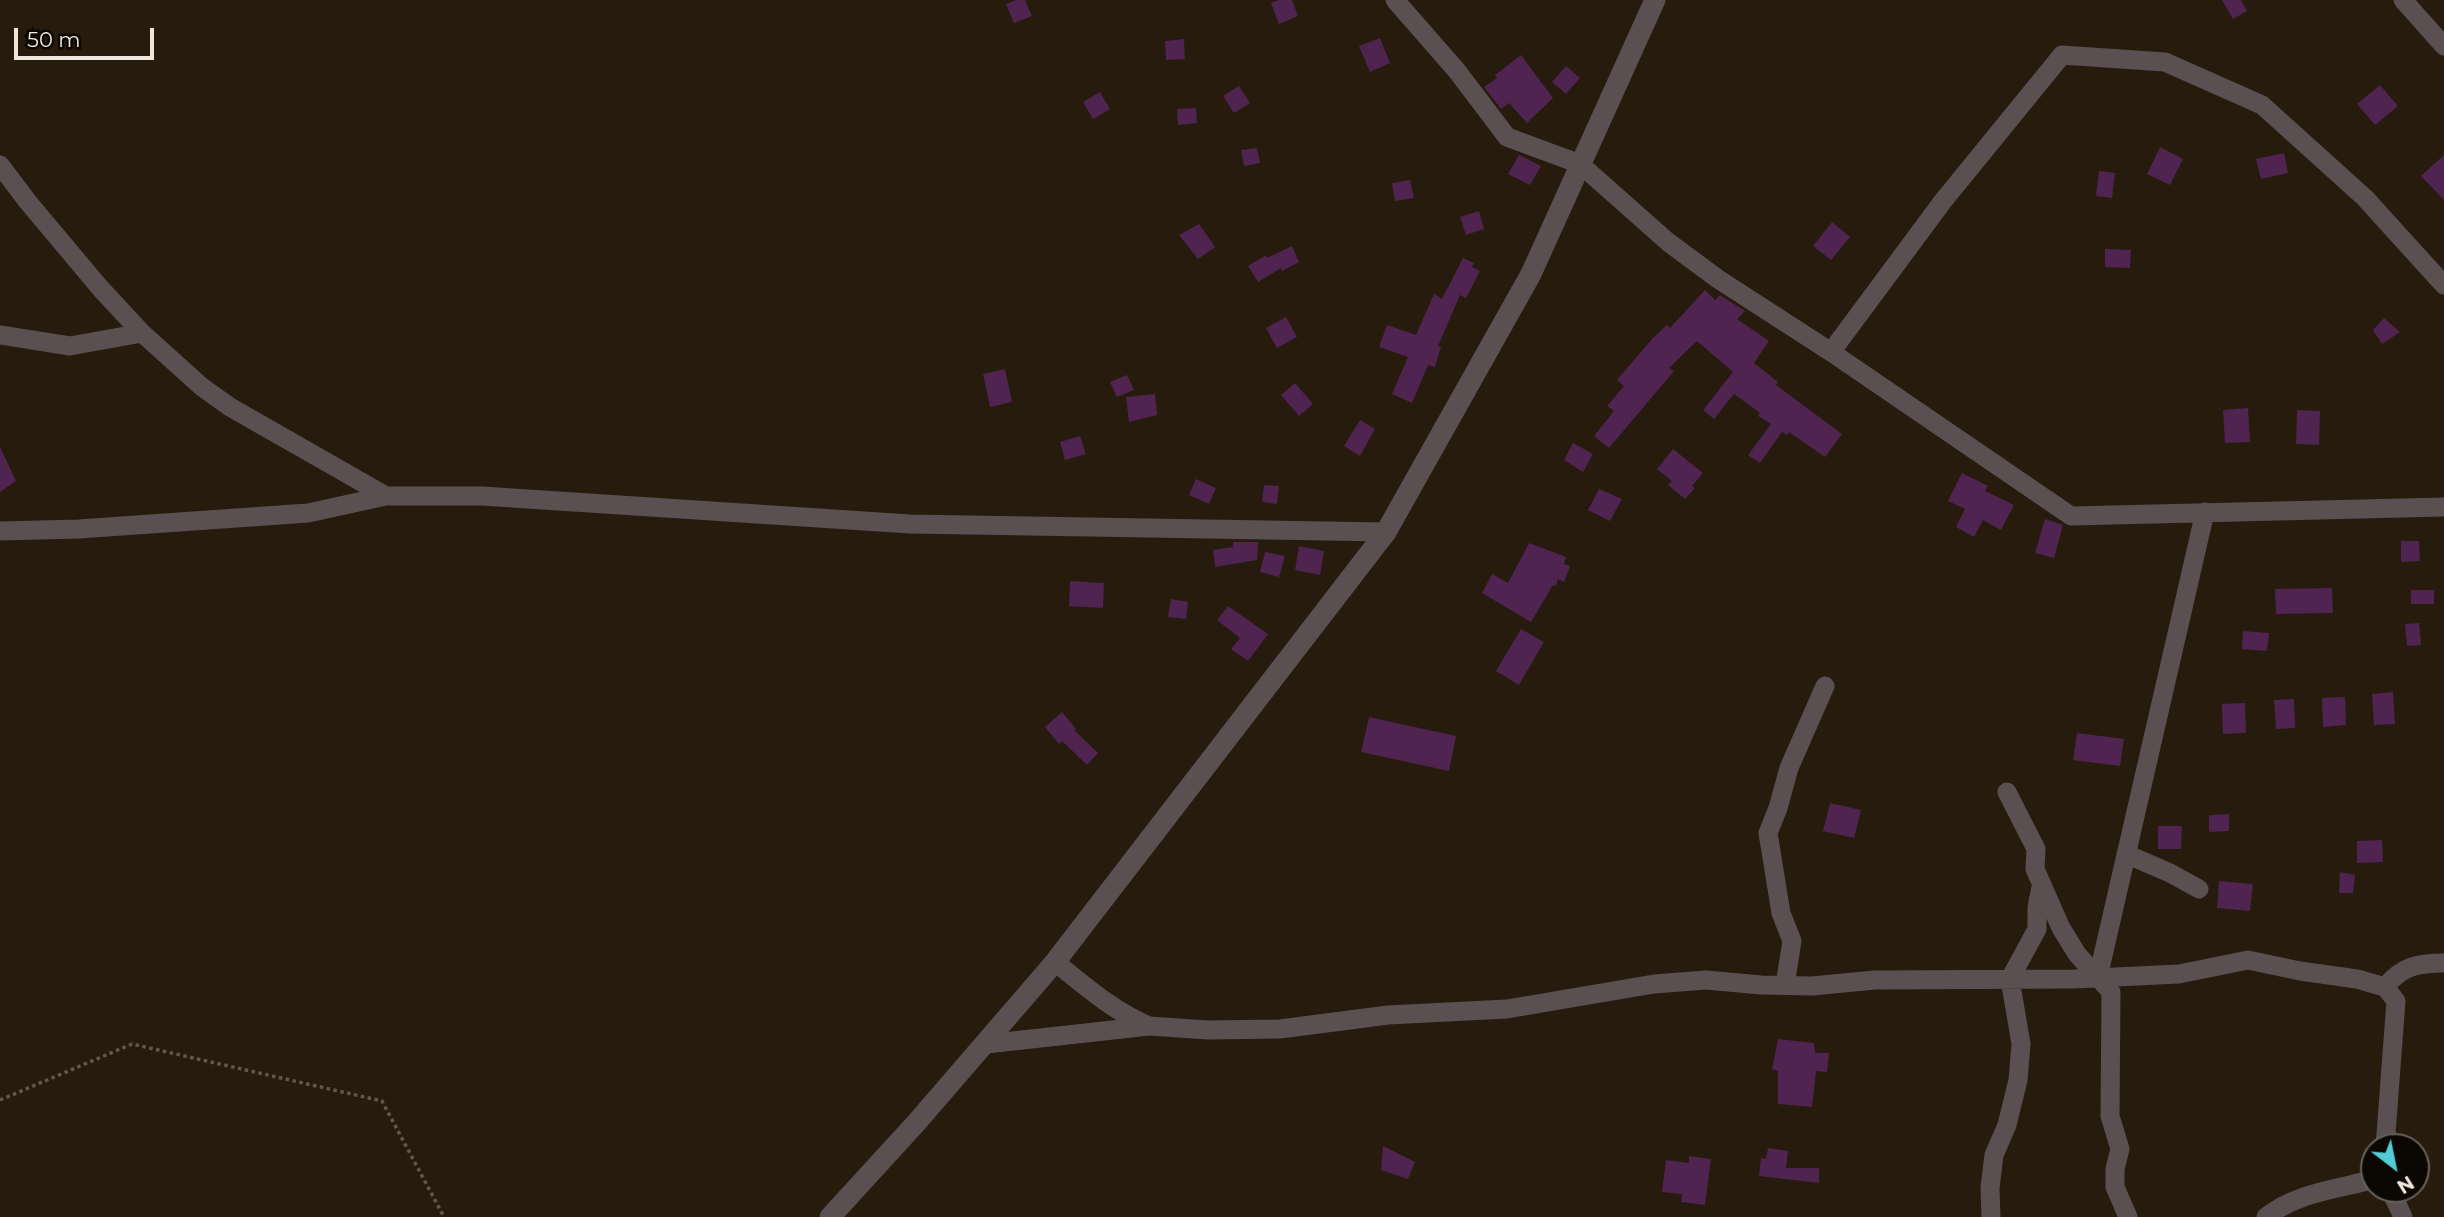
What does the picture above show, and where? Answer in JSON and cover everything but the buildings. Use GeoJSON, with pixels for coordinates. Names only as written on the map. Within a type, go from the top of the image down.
{"type":"FeatureCollection","features":[{"type":"Feature","properties":{"kind":"street"},"geometry":{"type":"LineString","coordinates":[[1395,0],[1457,71],[1507,137],[1580,164],[1668,242],[1718,279],[1831,352],[2071,516],[2444,507]]}},
{"type":"Feature","properties":{"kind":"street"},"geometry":{"type":"LineString","coordinates":[[830,1217],[986,1044],[1055,962],[1385,532],[1531,274],[1655,0]]}},
{"type":"Feature","properties":{"kind":"street"},"geometry":{"type":"LineString","coordinates":[[2403,0],[2444,46]]}},
{"type":"Feature","properties":{"kind":"street"},"geometry":{"type":"LineString","coordinates":[[1831,352],[1943,201],[2062,55],[2165,62],[2262,105],[2365,198],[2444,285]]}},
{"type":"Feature","properties":{"kind":"street"},"geometry":{"type":"LineString","coordinates":[[0,165],[92,278],[142,333],[202,387],[230,407],[386,496]]}},
{"type":"Feature","properties":{"kind":"street"},"geometry":{"type":"LineString","coordinates":[[0,335],[70,346],[142,333]]}},
{"type":"Feature","properties":{"kind":"street"},"geometry":{"type":"LineString","coordinates":[[0,531],[92,528],[286,515],[308,513],[386,496],[482,496],[910,524],[1385,532]]}},
{"type":"Feature","properties":{"kind":"street"},"geometry":{"type":"LineString","coordinates":[[2098,977],[2205,512]]}},
{"type":"Feature","properties":{"kind":"street"},"geometry":{"type":"LineString","coordinates":[[1785,985],[1792,941],[1782,913],[1768,833],[1779,808],[1789,768],[1825,686]]}},
{"type":"Feature","properties":{"kind":"street"},"geometry":{"type":"LineString","coordinates":[[2007,792],[2036,849],[2035,869],[2061,928],[2077,954],[2111,992],[2110,1116],[2120,1149],[2115,1168],[2115,1187],[2128,1217]]}},
{"type":"Feature","properties":{"kind":"street"},"geometry":{"type":"LineString","coordinates":[[2126,854],[2199,889]]}},
{"type":"Feature","properties":{"kind":"street"},"geometry":{"type":"LineString","coordinates":[[1991,1217],[1990,1188],[1994,1155],[2007,1125],[2018,1080],[2021,1044],[2010,979],[2037,929],[2041,887]]}},
{"type":"Feature","properties":{"kind":"street"},"geometry":{"type":"LineString","coordinates":[[986,1044],[1149,1026],[1208,1030],[1280,1029],[1388,1014],[1507,1009],[1654,984],[1706,979],[1812,986],[1875,980],[2098,977],[2179,974],[2248,960],[2357,979],[2385,987],[2396,1001],[2386,1133]]}},
{"type":"Feature","properties":{"kind":"street"},"geometry":{"type":"LineString","coordinates":[[1055,962],[1107,1004],[1149,1026]]}},
{"type":"Feature","properties":{"kind":"street"},"geometry":{"type":"LineString","coordinates":[[2385,987],[2396,973],[2421,964],[2444,963]]}},
{"type":"Feature","properties":{"kind":"street"},"geometry":{"type":"LineString","coordinates":[[2266,1217],[2282,1205],[2309,1194],[2360,1182]]}},
{"type":"Feature","properties":{"kind":"path"},"geometry":{"type":"LineString","coordinates":[[0,1100],[132,1044],[382,1101],[444,1217]]}}]}
